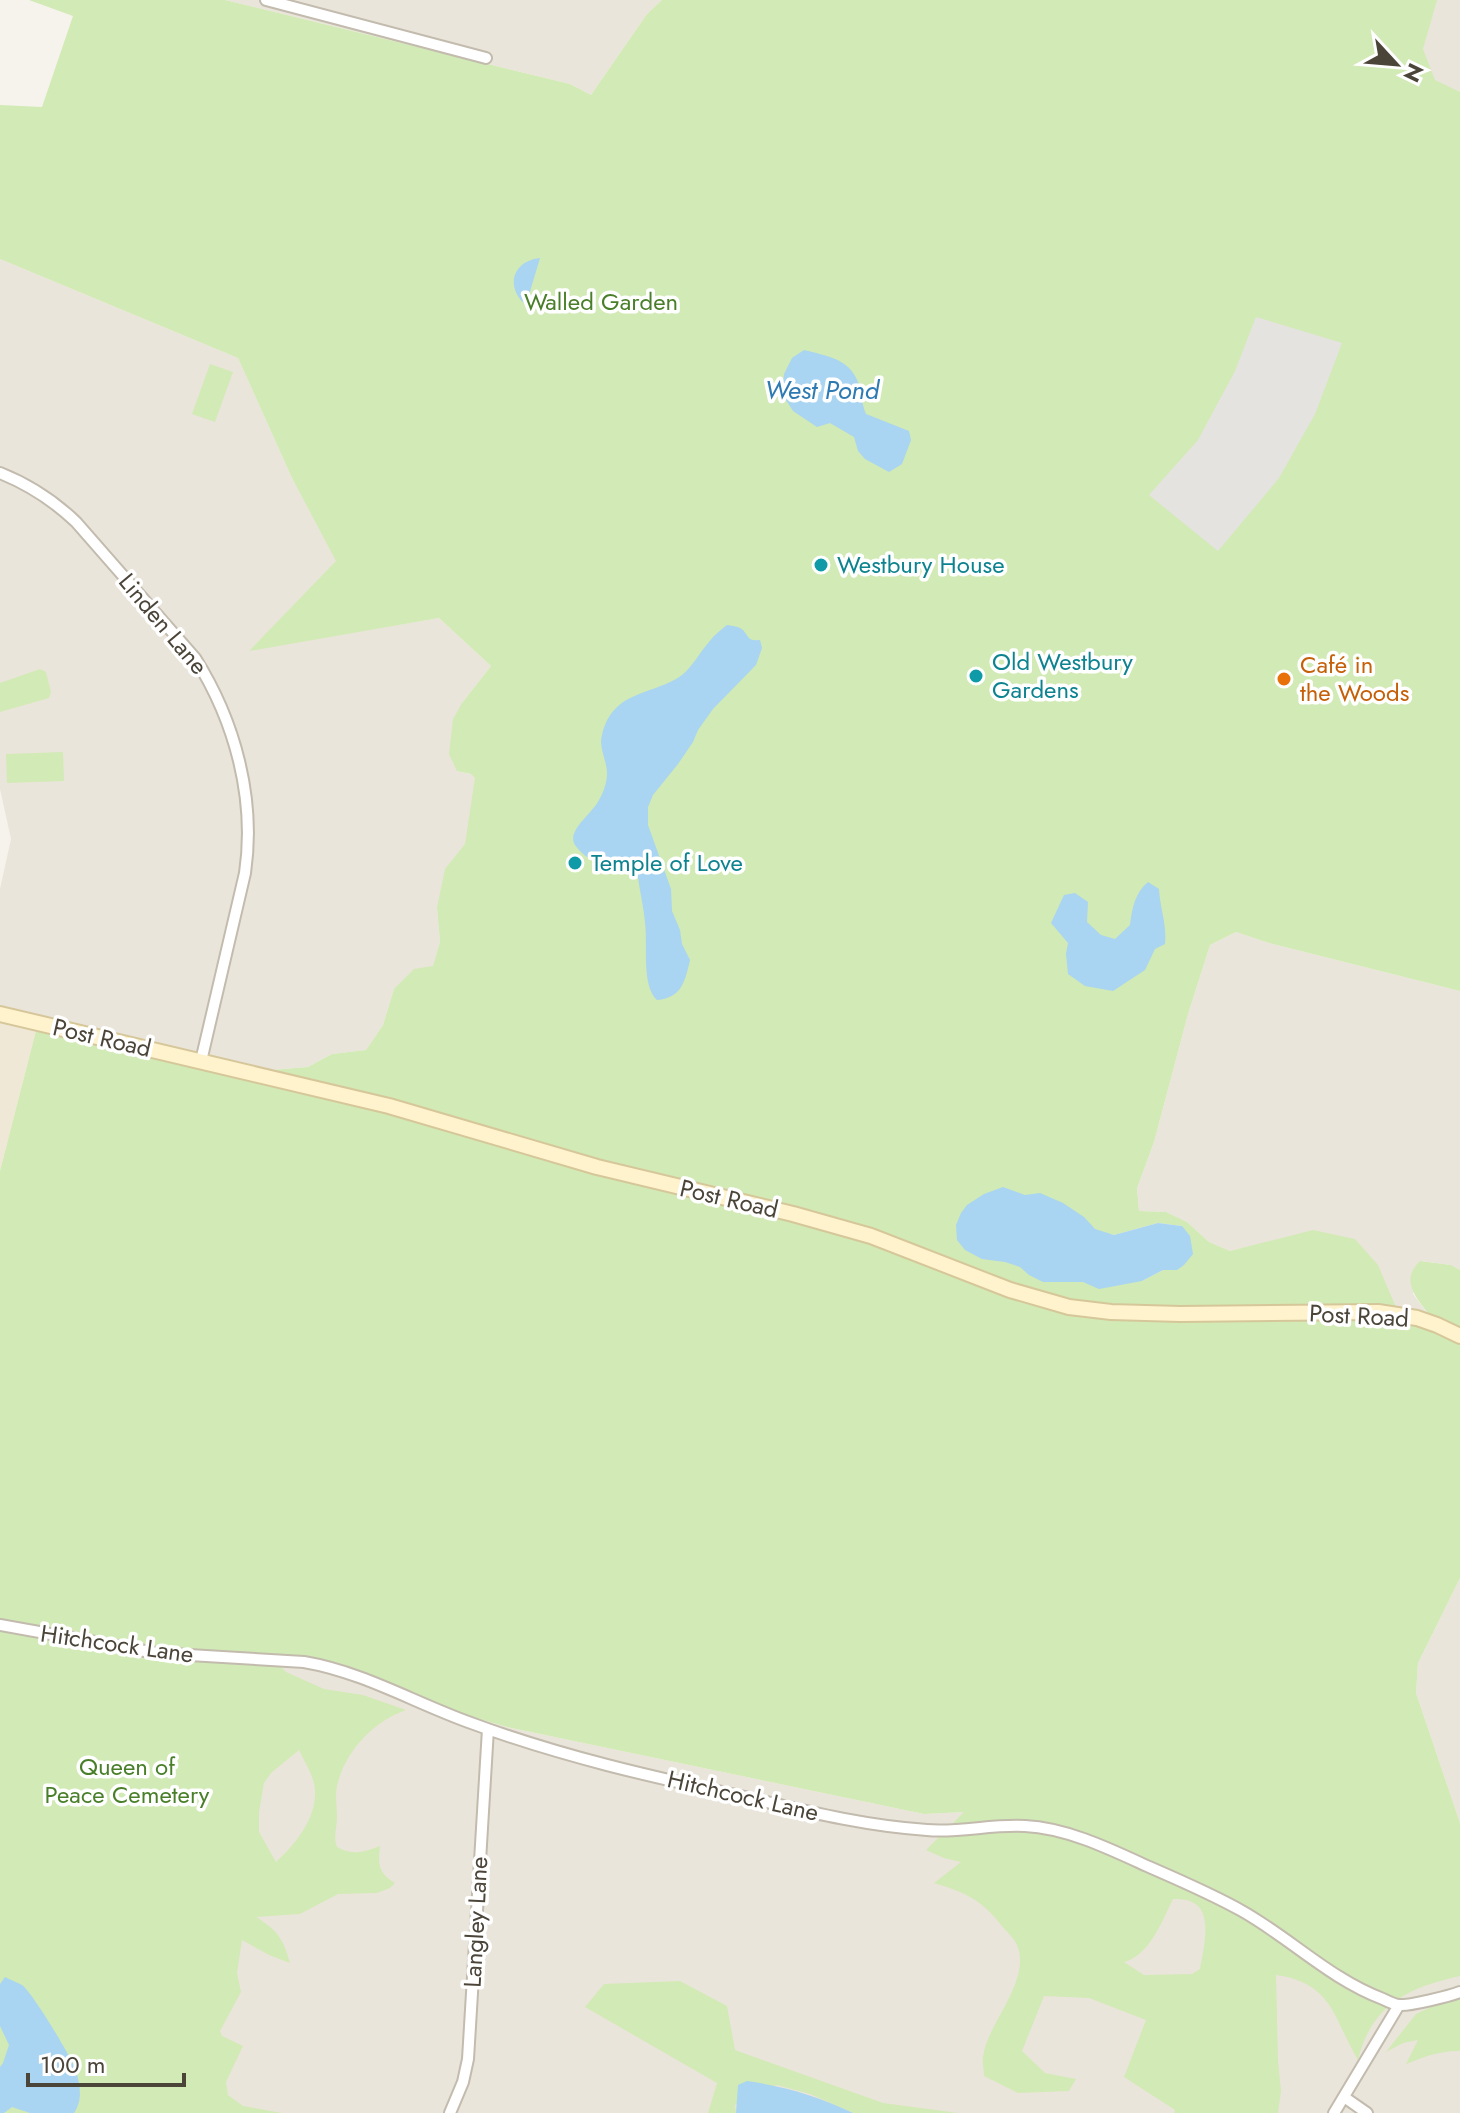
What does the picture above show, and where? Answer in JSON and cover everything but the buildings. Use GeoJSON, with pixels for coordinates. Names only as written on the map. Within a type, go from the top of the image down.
{"type":"FeatureCollection","features":[{"type":"Feature","properties":{"kind":"main road","name":"Post Road"},"geometry":{"type":"LineString","coordinates":[[0,1014],[389,1106],[584,1164],[793,1214],[871,1236],[1010,1290],[1069,1307],[1180,1314],[1378,1312],[1417,1318],[1460,1336]]}},
{"type":"Feature","properties":{"kind":"street"},"geometry":{"type":"LineString","coordinates":[[266,0],[486,58]]}},
{"type":"Feature","properties":{"kind":"street","name":"Linden Lane"},"geometry":{"type":"LineString","coordinates":[[0,473],[37,490],[76,522],[195,658],[218,700],[241,765],[248,804],[248,851],[201,1061]]}},
{"type":"Feature","properties":{"kind":"street","name":"Hitchcock Lane"},"geometry":{"type":"LineString","coordinates":[[0,1625],[156,1653],[327,1666],[524,1742],[590,1761],[865,1823],[931,1831],[1022,1826],[1073,1836],[1240,1909],[1342,1980],[1399,2005]]}},
{"type":"Feature","properties":{"kind":"street","name":"Langley Lane"},"geometry":{"type":"LineString","coordinates":[[450,2113],[463,2082],[468,2059],[488,1729]]}},
{"type":"Feature","properties":{"kind":"street"},"geometry":{"type":"LineString","coordinates":[[1334,2113],[1399,2005],[1460,1992]]}},
{"type":"Feature","properties":{"kind":"street"},"geometry":{"type":"LineString","coordinates":[[1344,2097],[1367,2113]]}},
{"type":"Feature","properties":{"kind":"shaded area"},"geometry":{"type":"Polygon","coordinates":[[[225,0],[662,0],[647,14],[591,95],[570,84],[225,0]]]}},
{"type":"Feature","properties":{"kind":"shaded area"},"geometry":{"type":"Polygon","coordinates":[[[1414,0],[1460,0],[1460,99],[1400,82],[1414,0]]]}},
{"type":"Feature","properties":{"kind":"shaded area"},"geometry":{"type":"Polygon","coordinates":[[[0,259],[238,358],[292,478],[337,561],[250,650],[439,618],[491,666],[462,703],[457,771],[471,774],[488,787],[485,819],[437,908],[440,942],[433,967],[394,989],[383,1025],[366,1050],[332,1054],[308,1067],[248,1072],[0,1014],[0,889],[11,839],[0,789],[0,259]]]}},
{"type":"Feature","properties":{"kind":"shaded area"},"geometry":{"type":"Polygon","coordinates":[[[1256,317],[1342,343],[1315,414],[1279,478],[1218,551],[1149,495],[1198,440],[1235,371],[1256,317]]]}},
{"type":"Feature","properties":{"kind":"shaded area"},"geometry":{"type":"Polygon","coordinates":[[[1236,932],[1460,991],[1460,1270],[1451,1265],[1421,1261],[1413,1294],[1427,1313],[1395,1311],[1264,1243],[1230,1251],[1209,1242],[1187,1222],[1166,1212],[1139,1211],[1137,1188],[1154,1142],[1210,945],[1236,932]]]}},
{"type":"Feature","properties":{"kind":"shaded area"},"geometry":{"type":"Polygon","coordinates":[[[0,1014],[38,1023],[0,1171],[0,1014]]]}},
{"type":"Feature","properties":{"kind":"shaded area"},"geometry":{"type":"Polygon","coordinates":[[[1460,1578],[1460,1823],[1416,1693],[1418,1663],[1460,1578]]]}},
{"type":"Feature","properties":{"kind":"shaded area"},"geometry":{"type":"Polygon","coordinates":[[[275,1661],[304,1662],[419,1702],[507,1727],[924,1814],[1040,1808],[1460,1972],[1460,2113],[204,2113],[275,1661]]]}},
{"type":"Feature","properties":{"kind":"green space"},"geometry":{"type":"Polygon","coordinates":[[[29,0],[225,0],[570,84],[591,95],[647,14],[662,0],[1437,0],[1423,49],[1435,80],[1460,92],[1460,991],[1236,932],[1210,945],[1154,1142],[1137,1188],[1139,1211],[1166,1212],[1187,1222],[1209,1242],[1230,1251],[1313,1230],[1355,1239],[1378,1265],[1395,1310],[1427,1312],[1410,1281],[1420,1261],[1451,1265],[1460,1270],[1460,1578],[1418,1663],[1416,1693],[1460,1823],[1460,1976],[1424,1986],[1395,2002],[1372,2025],[1358,2060],[1320,1994],[1295,1979],[1276,1975],[1281,2091],[1278,2113],[1174,2113],[1175,2110],[1124,2077],[1146,2020],[1089,1998],[1044,1996],[1022,2051],[1045,2073],[1076,2079],[1069,2091],[1018,2093],[984,2076],[986,2044],[1014,1987],[1020,1959],[1014,1940],[986,1909],[963,1893],[934,1883],[961,1862],[926,1850],[964,1812],[924,1814],[507,1727],[435,1706],[327,1666],[276,1662],[286,1672],[324,1689],[363,1695],[406,1710],[383,1722],[362,1739],[341,1773],[336,1794],[337,1847],[358,1852],[380,1846],[380,1868],[395,1883],[377,1893],[338,1894],[300,1914],[256,1917],[279,1936],[290,1963],[242,1940],[237,1973],[241,1992],[220,2031],[222,2036],[243,2046],[226,2082],[228,2095],[243,2106],[282,2113],[0,2113],[0,1171],[38,1023],[248,1072],[308,1067],[332,1054],[366,1050],[383,1025],[394,989],[414,969],[433,966],[440,942],[437,908],[445,869],[465,844],[475,778],[457,771],[449,754],[453,719],[491,666],[439,618],[249,651],[336,561],[292,478],[238,358],[0,259],[0,105],[42,107],[73,16],[29,0]],[[1158,1223],[1110,1234],[1142,1281],[1163,1270],[1177,1270],[1182,1226],[1158,1223]],[[299,1750],[271,1773],[264,1783],[259,1832],[276,1862],[308,1822],[315,1786],[299,1750]],[[1173,1899],[1160,1927],[1141,1952],[1124,1962],[1144,1975],[1192,1974],[1200,1969],[1205,1922],[1199,1907],[1192,1902],[1173,1899]]]}},
{"type":"Feature","properties":{"kind":"green space"},"geometry":{"type":"Polygon","coordinates":[[[210,364],[233,372],[215,422],[192,414],[210,364]]]}},
{"type":"Feature","properties":{"kind":"green space"},"geometry":{"type":"Polygon","coordinates":[[[40,669],[46,672],[51,692],[49,698],[0,712],[0,683],[40,669]]]}},
{"type":"Feature","properties":{"kind":"green space"},"geometry":{"type":"Polygon","coordinates":[[[63,752],[64,781],[7,783],[6,754],[63,752]]]}},
{"type":"Feature","properties":{"kind":"green space"},"geometry":{"type":"Polygon","coordinates":[[[680,1981],[727,2006],[735,2050],[883,2103],[958,2113],[853,2113],[810,2094],[777,2085],[735,2105],[736,2113],[708,2113],[717,2083],[585,2007],[604,1984],[680,1981]]]}},
{"type":"Feature","properties":{"kind":"green space"},"geometry":{"type":"Polygon","coordinates":[[[1460,1998],[1460,2051],[1439,2053],[1406,2064],[1418,2040],[1403,2043],[1386,2052],[1416,2014],[1460,1998]]]}},
{"type":"Feature","properties":{"kind":"water"},"geometry":{"type":"Polygon","coordinates":[[[540,258],[526,305],[515,291],[515,276],[523,264],[540,258]]]}},
{"type":"Feature","properties":{"kind":"water","name":"West Pond"},"geometry":{"type":"Polygon","coordinates":[[[804,350],[843,363],[858,382],[866,414],[909,431],[911,440],[902,464],[889,472],[865,459],[858,451],[854,437],[830,423],[817,427],[793,411],[782,394],[784,374],[792,358],[804,350]]]}},
{"type":"Feature","properties":{"kind":"water"},"geometry":{"type":"Polygon","coordinates":[[[727,625],[741,629],[751,639],[760,640],[762,648],[756,665],[713,709],[678,764],[653,795],[648,807],[648,825],[671,889],[672,911],[690,960],[677,992],[657,1000],[647,975],[646,932],[638,877],[618,863],[596,860],[580,852],[573,840],[574,834],[605,787],[607,769],[601,739],[607,720],[615,709],[624,701],[682,675],[727,625]]]}},
{"type":"Feature","properties":{"kind":"water"},"geometry":{"type":"Polygon","coordinates":[[[1148,882],[1159,889],[1165,944],[1155,949],[1145,970],[1113,991],[1085,986],[1068,974],[1068,943],[1051,923],[1064,895],[1075,893],[1088,902],[1087,922],[1101,935],[1115,939],[1130,925],[1135,901],[1148,882]]]}},
{"type":"Feature","properties":{"kind":"water"},"geometry":{"type":"Polygon","coordinates":[[[1003,1187],[1025,1195],[1040,1193],[1063,1203],[1095,1229],[1114,1235],[1158,1223],[1182,1226],[1190,1236],[1193,1254],[1177,1270],[1163,1270],[1142,1281],[1099,1289],[1083,1282],[1043,1282],[1020,1267],[982,1259],[965,1250],[957,1240],[956,1225],[967,1205],[1003,1187]]]}},
{"type":"Feature","properties":{"kind":"water"},"geometry":{"type":"Polygon","coordinates":[[[5,1977],[27,1990],[73,2064],[80,2092],[74,2113],[30,2113],[12,2107],[0,2113],[0,2067],[9,2045],[0,2026],[0,1984],[5,1977]]]}},
{"type":"Feature","properties":{"kind":"water"},"geometry":{"type":"Polygon","coordinates":[[[747,2081],[802,2093],[853,2113],[736,2113],[738,2085],[747,2081]]]}},
{"type":"Feature","properties":{"kind":"place","name":"Westbury House"},"geometry":{"type":"Point","coordinates":[821,565]}},
{"type":"Feature","properties":{"kind":"place","name":"Old Westbury Gardens"},"geometry":{"type":"Point","coordinates":[976,676]}},
{"type":"Feature","properties":{"kind":"place","name":"Café in the Woods"},"geometry":{"type":"Point","coordinates":[1284,679]}},
{"type":"Feature","properties":{"kind":"place","name":"Temple of Love"},"geometry":{"type":"Point","coordinates":[575,863]}},
{"type":"Feature","properties":{"kind":"park label","name":"Walled Garden"},"geometry":{"type":"Point","coordinates":[601,302]}},
{"type":"Feature","properties":{"kind":"park label","name":"Queen of Peace Cemetery"},"geometry":{"type":"Point","coordinates":[127,1781]}}]}
